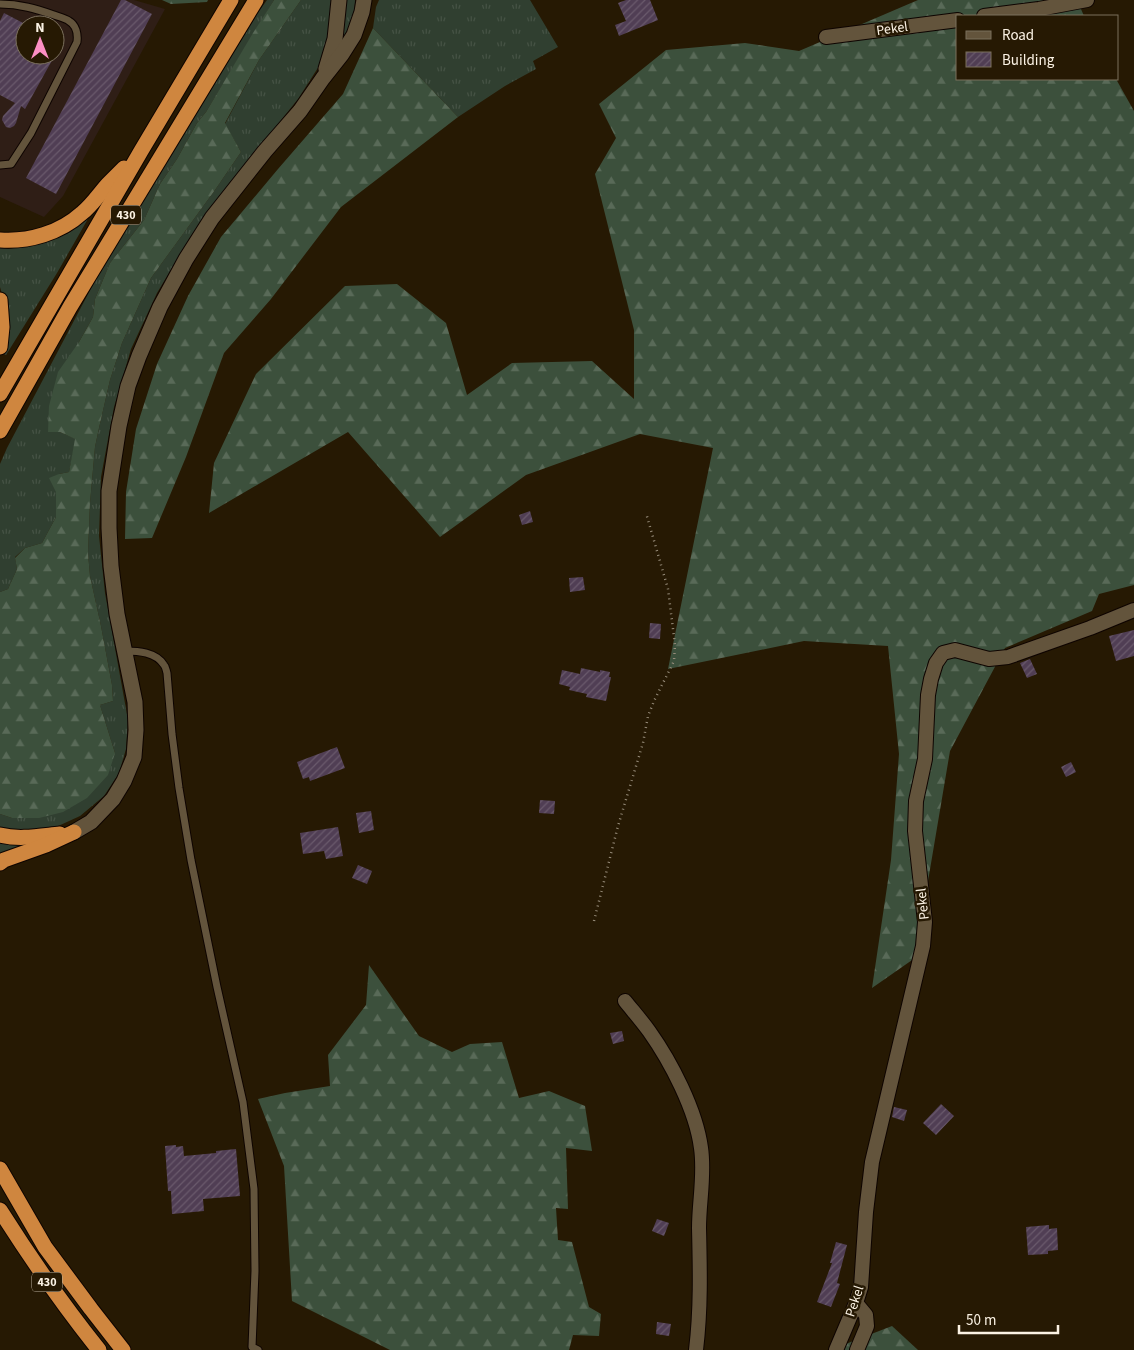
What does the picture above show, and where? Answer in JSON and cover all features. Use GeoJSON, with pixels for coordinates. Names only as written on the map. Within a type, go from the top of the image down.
{"type":"FeatureCollection","features":[{"type":"Feature","properties":{"kind":"highway","name":"430"},"geometry":{"type":"LineString","coordinates":[[0,394],[231,0]]}},
{"type":"Feature","properties":{"kind":"highway","name":"430"},"geometry":{"type":"LineString","coordinates":[[0,431],[70,307],[256,0]]}},
{"type":"Feature","properties":{"kind":"highway"},"geometry":{"type":"LineString","coordinates":[[0,240],[32,239],[68,225],[96,200],[107,185],[141,151]]}},
{"type":"Feature","properties":{"kind":"highway"},"geometry":{"type":"LineString","coordinates":[[0,300],[2,327],[0,347]]}},
{"type":"Feature","properties":{"kind":"highway"},"geometry":{"type":"LineString","coordinates":[[0,835],[8,837],[34,837],[74,832]]}},
{"type":"Feature","properties":{"kind":"highway"},"geometry":{"type":"LineString","coordinates":[[0,863],[74,832]]}},
{"type":"Feature","properties":{"kind":"highway","name":"430"},"geometry":{"type":"LineString","coordinates":[[0,1169],[45,1246],[91,1310],[123,1350]]}},
{"type":"Feature","properties":{"kind":"highway","name":"430"},"geometry":{"type":"LineString","coordinates":[[0,1210],[36,1266],[99,1350]]}},
{"type":"Feature","properties":{"kind":"main road"},"geometry":{"type":"LineString","coordinates":[[323,78],[335,39],[339,0]]}},
{"type":"Feature","properties":{"kind":"main road"},"geometry":{"type":"LineString","coordinates":[[74,832],[91,822],[113,799],[124,781],[134,757],[136,730],[135,702],[117,614],[111,566],[109,528],[109,491],[119,426],[128,386],[160,308],[186,259],[212,218],[264,152],[300,111],[342,54],[354,35],[364,0]]}},
{"type":"Feature","properties":{"kind":"street"},"geometry":{"type":"LineString","coordinates":[[992,15],[1087,0]]}},
{"type":"Feature","properties":{"kind":"street","name":"Pekel"},"geometry":{"type":"LineString","coordinates":[[826,37],[956,20]]}},
{"type":"Feature","properties":{"kind":"street","name":"Pekel"},"geometry":{"type":"LineString","coordinates":[[836,1350],[861,1287],[866,1212],[872,1162],[923,946],[925,922],[915,831],[916,801],[925,759],[928,695],[936,663],[943,653],[956,650],[989,659],[1008,657],[1134,610]]}},
{"type":"Feature","properties":{"kind":"street"},"geometry":{"type":"LineString","coordinates":[[625,1001],[649,1031],[670,1064],[691,1111],[701,1148],[702,1184],[699,1226],[700,1319],[696,1350]]}},
{"type":"Feature","properties":{"kind":"street"},"geometry":{"type":"LineString","coordinates":[[856,1303],[866,1314],[867,1326],[857,1350]]}},
{"type":"Feature","properties":{"kind":"lane"},"geometry":{"type":"LineString","coordinates":[[0,4],[31,7],[70,21],[78,36],[77,42],[31,133],[11,164],[0,165]]}},
{"type":"Feature","properties":{"kind":"lane"},"geometry":{"type":"LineString","coordinates":[[125,651],[137,651],[156,658],[164,664],[167,673],[172,734],[191,860],[243,1102],[254,1189],[255,1271],[252,1347],[258,1350]]}},
{"type":"Feature","properties":{"kind":"path"},"geometry":{"type":"LineString","coordinates":[[594,921],[618,826],[643,743],[648,716],[674,661],[674,636],[668,589],[646,513]]}},
{"type":"Feature","properties":{"kind":"shaded area"},"geometry":{"type":"Polygon","coordinates":[[[0,0],[134,0],[165,9],[63,196],[44,217],[0,197],[0,0]]]}},
{"type":"Feature","properties":{"kind":"green space"},"geometry":{"type":"Polygon","coordinates":[[[162,0],[208,0],[207,2],[171,4],[162,0]]]}},
{"type":"Feature","properties":{"kind":"green space"},"geometry":{"type":"Polygon","coordinates":[[[267,0],[274,0],[160,184],[144,220],[110,263],[95,299],[93,317],[79,342],[48,432],[60,432],[76,439],[69,472],[59,474],[56,492],[56,517],[42,543],[25,548],[15,557],[17,569],[8,589],[0,592],[0,464],[7,448],[97,277],[267,0]]]}},
{"type":"Feature","properties":{"kind":"green space"},"geometry":{"type":"Polygon","coordinates":[[[274,0],[301,0],[259,60],[225,123],[241,152],[151,278],[122,343],[110,380],[99,428],[95,447],[90,503],[88,553],[90,576],[112,685],[113,701],[100,705],[115,753],[108,775],[87,798],[63,812],[39,818],[12,818],[0,814],[0,592],[8,589],[17,569],[15,558],[25,548],[42,543],[56,517],[56,492],[49,478],[69,472],[75,439],[60,432],[48,432],[49,406],[58,372],[79,342],[93,317],[95,299],[110,263],[144,220],[160,184],[274,0]]]}},
{"type":"Feature","properties":{"kind":"green space"},"geometry":{"type":"Polygon","coordinates":[[[301,0],[331,0],[329,39],[321,63],[298,99],[220,196],[191,236],[157,293],[131,349],[114,407],[101,477],[99,536],[105,593],[128,720],[126,749],[119,773],[104,796],[80,816],[56,827],[23,831],[0,828],[0,814],[12,818],[115,753],[100,705],[113,701],[112,685],[90,576],[88,553],[95,447],[110,380],[122,343],[151,278],[241,152],[225,124],[259,60],[301,0]]]}},
{"type":"Feature","properties":{"kind":"green space"},"geometry":{"type":"Polygon","coordinates":[[[346,0],[355,0],[355,5],[350,27],[342,40],[340,29],[346,0]]]}},
{"type":"Feature","properties":{"kind":"green space"},"geometry":{"type":"Polygon","coordinates":[[[379,0],[530,0],[558,47],[533,61],[536,69],[505,86],[458,117],[373,28],[379,0]]]}},
{"type":"Feature","properties":{"kind":"green space"},"geometry":{"type":"Polygon","coordinates":[[[918,0],[1077,0],[1084,15],[956,15],[956,80],[1117,80],[1134,111],[1134,585],[1099,594],[1092,611],[1005,648],[950,751],[915,958],[872,988],[891,860],[899,754],[888,646],[804,641],[668,669],[713,448],[640,434],[526,475],[440,537],[348,432],[209,513],[214,463],[256,374],[345,286],[397,284],[446,323],[467,395],[512,363],[592,361],[634,399],[634,330],[595,174],[616,138],[599,104],[666,50],[745,43],[799,51],[918,0]]]}},
{"type":"Feature","properties":{"kind":"green space"},"geometry":{"type":"Polygon","coordinates":[[[373,28],[458,117],[341,207],[271,299],[224,353],[186,457],[152,538],[125,539],[126,492],[136,429],[157,364],[188,296],[221,237],[343,94],[373,28]]]}},
{"type":"Feature","properties":{"kind":"green space"},"geometry":{"type":"Polygon","coordinates":[[[89,217],[57,273],[6,355],[4,354],[6,307],[0,287],[0,247],[8,249],[36,244],[69,233],[89,217]]]}},
{"type":"Feature","properties":{"kind":"green space"},"geometry":{"type":"Polygon","coordinates":[[[0,842],[33,842],[0,857],[0,842]]]}},
{"type":"Feature","properties":{"kind":"green space"},"geometry":{"type":"Polygon","coordinates":[[[369,965],[419,1036],[452,1052],[470,1044],[502,1042],[519,1098],[549,1091],[585,1106],[592,1151],[566,1148],[568,1209],[556,1208],[558,1240],[572,1242],[589,1307],[601,1314],[599,1336],[573,1335],[569,1350],[390,1350],[292,1301],[284,1166],[258,1099],[330,1086],[328,1055],[366,1005],[369,965]]]}},
{"type":"Feature","properties":{"kind":"green space"},"geometry":{"type":"Polygon","coordinates":[[[892,1326],[918,1350],[841,1350],[843,1345],[892,1326]]]}},
{"type":"Feature","properties":{"kind":"building"},"geometry":{"type":"Polygon","coordinates":[[[121,0],[125,0],[152,14],[56,194],[26,178],[121,0]]]}},
{"type":"Feature","properties":{"kind":"building"},"geometry":{"type":"Polygon","coordinates":[[[626,0],[650,0],[658,20],[619,36],[615,25],[626,21],[618,3],[626,0]]]}},
{"type":"Feature","properties":{"kind":"building"},"geometry":{"type":"Polygon","coordinates":[[[4,13],[15,19],[15,65],[49,65],[25,109],[21,106],[16,123],[10,128],[6,127],[2,120],[3,116],[15,103],[0,95],[0,21],[4,13]]]}},
{"type":"Feature","properties":{"kind":"building"},"geometry":{"type":"Polygon","coordinates":[[[530,511],[533,522],[522,525],[519,515],[530,511]]]}},
{"type":"Feature","properties":{"kind":"building"},"geometry":{"type":"Polygon","coordinates":[[[583,577],[585,590],[570,592],[569,578],[583,577]]]}},
{"type":"Feature","properties":{"kind":"building"},"geometry":{"type":"Polygon","coordinates":[[[650,623],[661,624],[660,639],[649,638],[650,623]]]}},
{"type":"Feature","properties":{"kind":"building"},"geometry":{"type":"Polygon","coordinates":[[[1134,630],[1134,656],[1116,661],[1109,636],[1134,630]]]}},
{"type":"Feature","properties":{"kind":"building"},"geometry":{"type":"Polygon","coordinates":[[[1030,659],[1037,674],[1027,678],[1020,663],[1030,659]]]}},
{"type":"Feature","properties":{"kind":"building"},"geometry":{"type":"Polygon","coordinates":[[[581,668],[610,672],[609,677],[611,677],[606,701],[586,697],[587,694],[569,690],[570,687],[559,684],[562,670],[580,674],[581,668]]]}},
{"type":"Feature","properties":{"kind":"building"},"geometry":{"type":"Polygon","coordinates":[[[337,747],[345,768],[310,781],[309,777],[303,779],[297,762],[337,747]]]}},
{"type":"Feature","properties":{"kind":"building"},"geometry":{"type":"Polygon","coordinates":[[[1071,762],[1076,772],[1066,777],[1061,767],[1071,762]]]}},
{"type":"Feature","properties":{"kind":"building"},"geometry":{"type":"Polygon","coordinates":[[[540,800],[555,801],[554,814],[539,813],[540,800]]]}},
{"type":"Feature","properties":{"kind":"building"},"geometry":{"type":"Polygon","coordinates":[[[371,811],[374,830],[359,833],[356,813],[371,811]]]}},
{"type":"Feature","properties":{"kind":"building"},"geometry":{"type":"Polygon","coordinates":[[[338,827],[343,856],[326,859],[324,851],[303,854],[300,833],[338,827]]]}},
{"type":"Feature","properties":{"kind":"building"},"geometry":{"type":"Polygon","coordinates":[[[358,865],[372,871],[367,884],[352,878],[358,865]]]}},
{"type":"Feature","properties":{"kind":"building"},"geometry":{"type":"Polygon","coordinates":[[[622,1031],[624,1041],[613,1044],[610,1033],[622,1031]]]}},
{"type":"Feature","properties":{"kind":"building"},"geometry":{"type":"Polygon","coordinates":[[[941,1104],[954,1116],[936,1135],[923,1123],[941,1104]]]}},
{"type":"Feature","properties":{"kind":"building"},"geometry":{"type":"Polygon","coordinates":[[[894,1107],[907,1110],[904,1121],[892,1117],[894,1107]]]}},
{"type":"Feature","properties":{"kind":"building"},"geometry":{"type":"Polygon","coordinates":[[[176,1145],[176,1147],[183,1146],[184,1156],[236,1149],[240,1196],[203,1199],[204,1211],[172,1214],[171,1191],[168,1191],[165,1146],[176,1145]]]}},
{"type":"Feature","properties":{"kind":"building"},"geometry":{"type":"Polygon","coordinates":[[[657,1219],[669,1223],[664,1236],[652,1231],[657,1219]]]}},
{"type":"Feature","properties":{"kind":"building"},"geometry":{"type":"Polygon","coordinates":[[[1049,1225],[1049,1229],[1057,1228],[1058,1250],[1048,1251],[1048,1254],[1028,1255],[1026,1227],[1049,1225]]]}},
{"type":"Feature","properties":{"kind":"building"},"geometry":{"type":"Polygon","coordinates":[[[836,1242],[847,1245],[837,1283],[840,1284],[831,1307],[817,1302],[832,1263],[830,1263],[836,1242]]]}},
{"type":"Feature","properties":{"kind":"building"},"geometry":{"type":"Polygon","coordinates":[[[657,1322],[671,1324],[669,1336],[656,1334],[657,1322]]]}}]}
